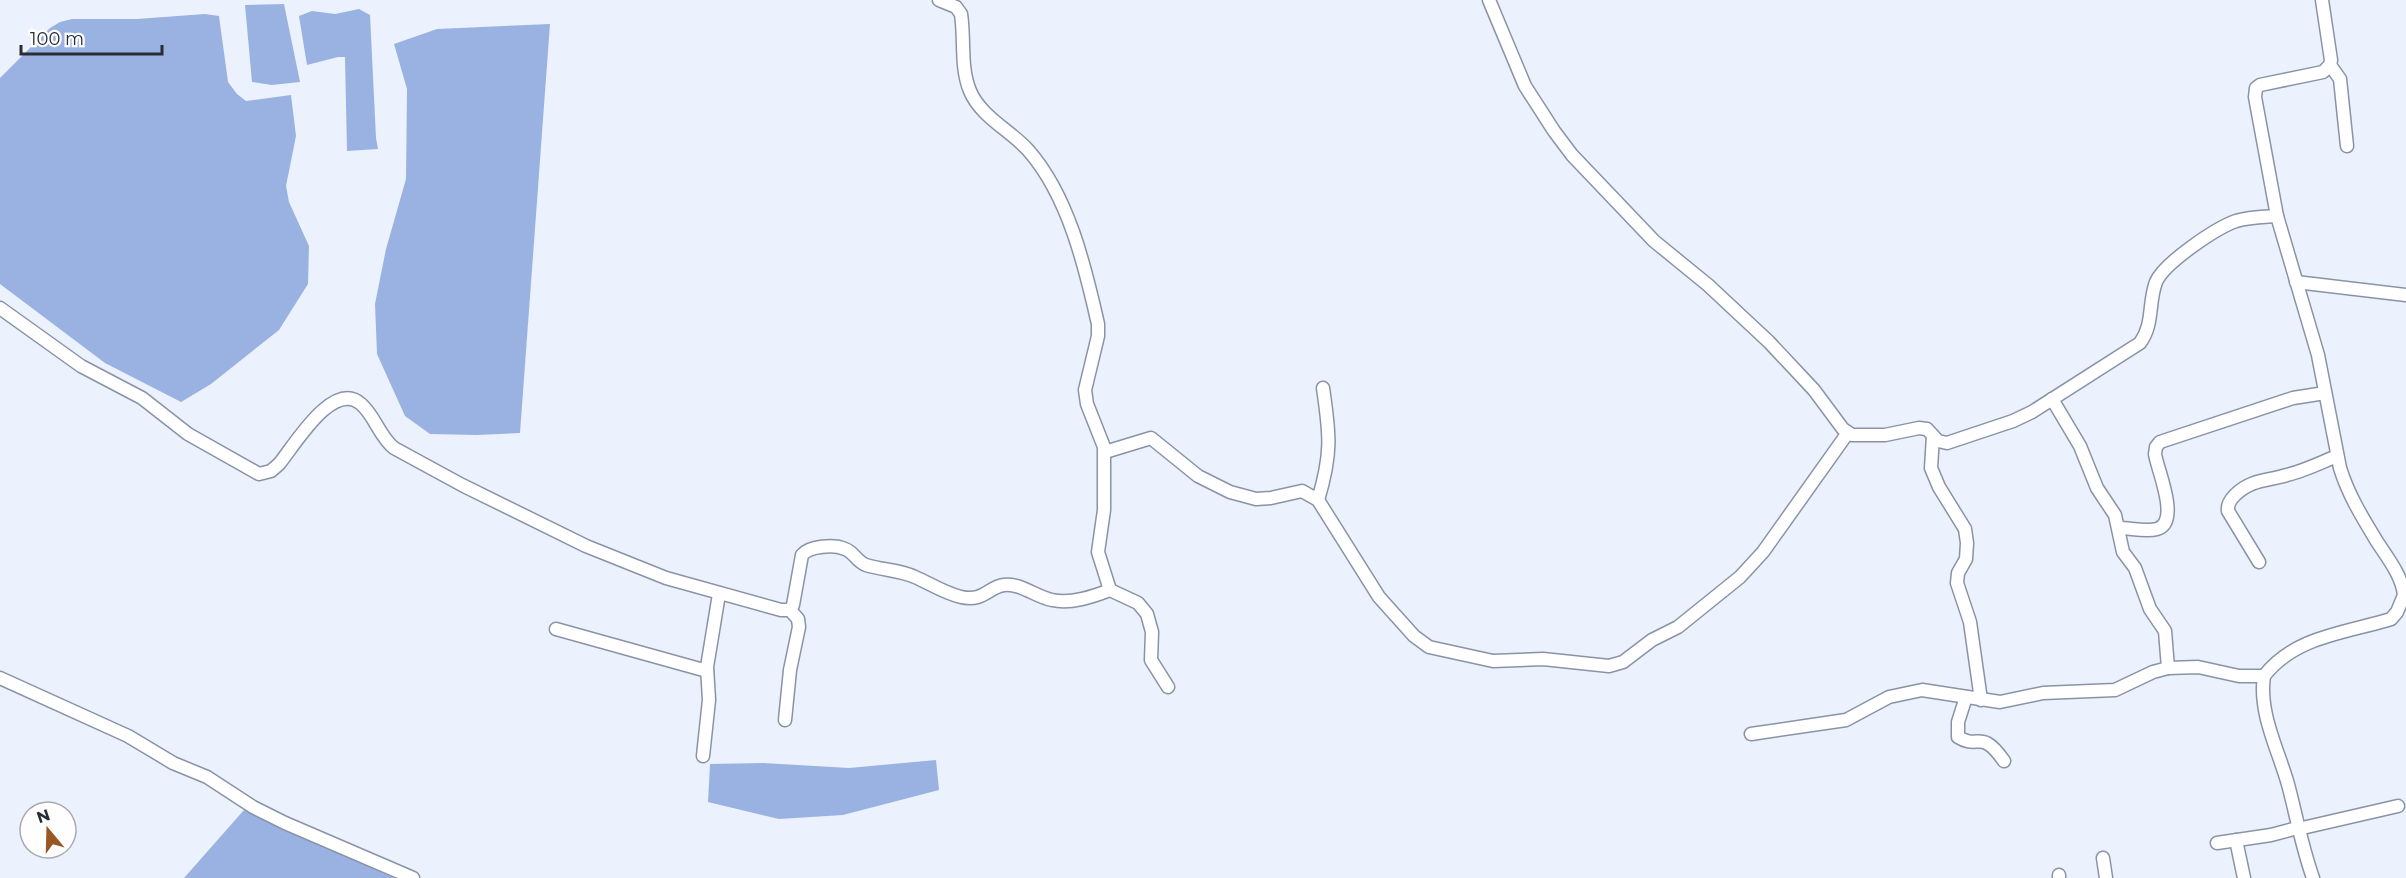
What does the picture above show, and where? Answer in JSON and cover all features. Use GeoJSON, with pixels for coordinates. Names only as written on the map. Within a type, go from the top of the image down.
{"type":"FeatureCollection","features":[{"type":"Feature","properties":{"kind":"street"},"geometry":{"type":"LineString","coordinates":[[939,0],[956,6],[961,14],[965,75],[974,99],[981,109],[1028,150],[1052,183],[1063,205],[1098,324],[1098,336],[1085,390],[1087,404],[1101,435],[1105,452],[1104,510],[1098,552],[1110,590]]}},
{"type":"Feature","properties":{"kind":"street"},"geometry":{"type":"LineString","coordinates":[[1489,0],[1525,86],[1572,155],[1654,241],[1708,285],[1769,342],[1814,390],[1847,434]]}},
{"type":"Feature","properties":{"kind":"street"},"geometry":{"type":"LineString","coordinates":[[1751,735],[1840,721],[1888,697],[1914,691],[1929,690],[2000,702],[2043,693],[2115,690],[2153,672],[2168,668],[2198,667],[2239,676],[2264,676],[2286,654],[2303,644],[2391,619],[2405,591],[2349,493],[2337,456],[2318,356],[2277,216],[2255,97],[2256,88],[2265,83],[2323,72],[2330,65],[2322,0]]}},
{"type":"Feature","properties":{"kind":"street"},"geometry":{"type":"LineString","coordinates":[[2330,65],[2340,79],[2347,146]]}},
{"type":"Feature","properties":{"kind":"street"},"geometry":{"type":"LineString","coordinates":[[1847,434],[1896,435],[1919,428],[1927,429],[1942,443],[1947,443],[2013,421],[2140,343],[2147,333],[2156,281],[2171,264],[2224,226],[2245,219],[2277,216]]}},
{"type":"Feature","properties":{"kind":"street"},"geometry":{"type":"LineString","coordinates":[[2296,282],[2406,295]]}},
{"type":"Feature","properties":{"kind":"street"},"geometry":{"type":"LineString","coordinates":[[0,308],[81,366],[142,398],[188,434],[259,474],[271,471],[279,464],[325,408],[333,402],[350,399],[362,405],[389,444],[406,455],[572,540],[666,578],[719,594],[781,610],[790,610],[798,619],[799,627],[790,670],[785,720]]}},
{"type":"Feature","properties":{"kind":"street"},"geometry":{"type":"LineString","coordinates":[[1318,500],[1330,452],[1329,423],[1323,388]]}},
{"type":"Feature","properties":{"kind":"street"},"geometry":{"type":"LineString","coordinates":[[2119,528],[2155,529],[2164,525],[2168,500],[2155,454],[2160,442],[2293,398],[2325,393]]}},
{"type":"Feature","properties":{"kind":"street"},"geometry":{"type":"LineString","coordinates":[[2052,399],[2080,446],[2097,488],[2112,510],[2119,528],[2123,552],[2135,568],[2150,609],[2165,631],[2168,668]]}},
{"type":"Feature","properties":{"kind":"street"},"geometry":{"type":"LineString","coordinates":[[1105,452],[1150,438],[1198,476],[1230,492],[1256,499],[1302,491],[1318,500],[1379,597],[1423,644],[1437,650],[1493,661],[1544,659],[1608,666],[1623,662],[1652,640],[1678,627],[1740,577],[1763,552],[1847,434]]}},
{"type":"Feature","properties":{"kind":"street"},"geometry":{"type":"LineString","coordinates":[[1933,436],[1931,468],[1939,487],[1965,529],[1966,559],[1958,573],[1957,583],[1971,622],[1981,700]]}},
{"type":"Feature","properties":{"kind":"street"},"geometry":{"type":"LineString","coordinates":[[2259,562],[2228,511],[2228,505],[2233,497],[2255,481],[2286,476],[2337,456]]}},
{"type":"Feature","properties":{"kind":"street"},"geometry":{"type":"LineString","coordinates":[[790,610],[793,605],[802,555],[810,549],[829,547],[846,549],[863,564],[907,574],[939,590],[964,598],[981,596],[1003,585],[1031,591],[1052,600],[1066,601],[1083,599],[1110,590],[1138,603],[1147,614],[1152,632],[1151,660],[1168,687]]}},
{"type":"Feature","properties":{"kind":"street"},"geometry":{"type":"LineString","coordinates":[[703,756],[709,700],[707,671],[719,594]]}},
{"type":"Feature","properties":{"kind":"street"},"geometry":{"type":"LineString","coordinates":[[556,629],[707,671]]}},
{"type":"Feature","properties":{"kind":"street"},"geometry":{"type":"LineString","coordinates":[[2264,676],[2268,721],[2282,766],[2294,829],[2313,878]]}},
{"type":"Feature","properties":{"kind":"street"},"geometry":{"type":"LineString","coordinates":[[0,678],[128,736],[173,763],[207,777],[253,807],[285,823],[413,878]]}},
{"type":"Feature","properties":{"kind":"street"},"geometry":{"type":"LineString","coordinates":[[1966,697],[1958,722],[1958,737],[1963,740],[1988,742],[2004,761]]}},
{"type":"Feature","properties":{"kind":"street"},"geometry":{"type":"LineString","coordinates":[[2217,843],[2398,806]]}},
{"type":"Feature","properties":{"kind":"street"},"geometry":{"type":"LineString","coordinates":[[2236,840],[2244,878]]}},
{"type":"Feature","properties":{"kind":"street"},"geometry":{"type":"LineString","coordinates":[[2103,858],[2106,878]]}},
{"type":"Feature","properties":{"kind":"water"},"geometry":{"type":"Polygon","coordinates":[[[284,4],[300,82],[272,85],[252,82],[245,5],[284,4]]]}},
{"type":"Feature","properties":{"kind":"water"},"geometry":{"type":"Polygon","coordinates":[[[359,9],[370,15],[378,149],[347,151],[345,57],[307,65],[299,16],[312,11],[335,14],[359,9]]]}},
{"type":"Feature","properties":{"kind":"water"},"geometry":{"type":"Polygon","coordinates":[[[205,14],[219,16],[228,82],[237,94],[246,101],[291,95],[296,136],[286,186],[289,202],[309,246],[308,284],[279,330],[211,384],[181,402],[105,363],[0,284],[0,78],[50,28],[60,22],[72,19],[137,19],[205,14]]]}},
{"type":"Feature","properties":{"kind":"water"},"geometry":{"type":"Polygon","coordinates":[[[550,24],[520,433],[430,434],[405,416],[377,354],[375,304],[386,249],[406,179],[407,89],[394,44],[437,29],[550,24]]]}},
{"type":"Feature","properties":{"kind":"water"},"geometry":{"type":"Polygon","coordinates":[[[936,760],[939,790],[843,815],[779,819],[708,802],[710,764],[763,763],[849,768],[936,760]]]}},
{"type":"Feature","properties":{"kind":"water"},"geometry":{"type":"Polygon","coordinates":[[[244,810],[394,878],[184,878],[244,810]]]}}]}
